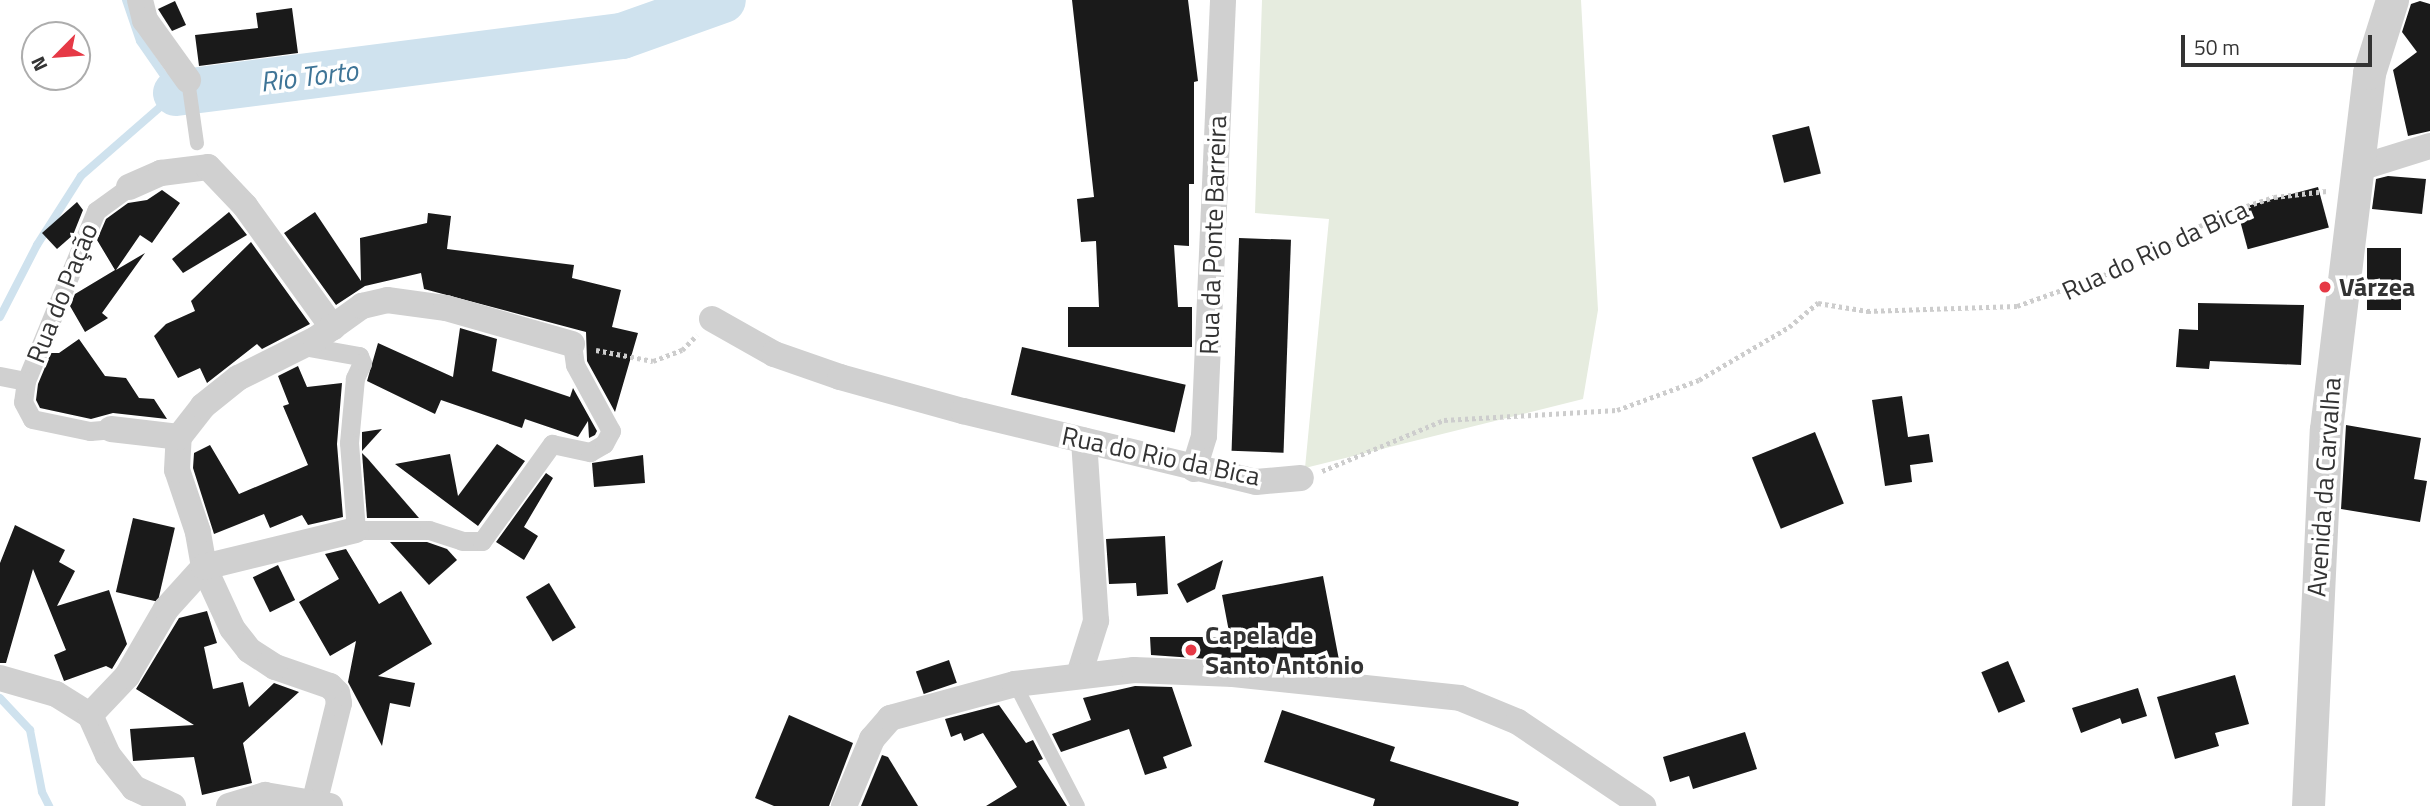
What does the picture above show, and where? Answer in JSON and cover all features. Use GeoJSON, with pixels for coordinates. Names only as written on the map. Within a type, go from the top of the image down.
{"type":"FeatureCollection","features":[{"type":"Feature","properties":{"kind":"street"},"geometry":{"type":"LineString","coordinates":[[141,0],[145,20],[189,91]]}},
{"type":"Feature","properties":{"kind":"street","name":"Rua da Ponte Barreira"},"geometry":{"type":"LineString","coordinates":[[1194,469],[1204,436],[1223,0]]}},
{"type":"Feature","properties":{"kind":"street","name":"Avenida da Carvalha"},"geometry":{"type":"LineString","coordinates":[[2308,806],[2317,556],[2354,181],[2369,73],[2392,0]]}},
{"type":"Feature","properties":{"kind":"street"},"geometry":{"type":"LineString","coordinates":[[2354,181],[2430,146]]}},
{"type":"Feature","properties":{"kind":"street","name":"Rua do Pação"},"geometry":{"type":"LineString","coordinates":[[0,376],[26,381],[96,211],[129,187],[161,173],[208,167],[245,206],[332,328]]}},
{"type":"Feature","properties":{"kind":"street"},"geometry":{"type":"LineString","coordinates":[[90,715],[127,677],[166,609],[204,567],[356,530],[395,527],[429,530],[462,541],[482,541],[552,444],[590,452],[604,444],[611,431],[575,365],[572,344],[446,308],[387,300],[362,306],[303,346],[238,379],[203,406],[179,437],[177,470],[198,532],[204,567],[232,628],[249,650],[275,667],[330,686],[337,693],[339,703],[323,803],[265,795],[229,806]]}},
{"type":"Feature","properties":{"kind":"street","name":"Rua do Rio da Bica"},"geometry":{"type":"LineString","coordinates":[[712,319],[774,354],[839,377],[1194,469],[1256,482],[1301,478]]}},
{"type":"Feature","properties":{"kind":"street"},"geometry":{"type":"LineString","coordinates":[[303,346],[359,356],[362,363],[355,378],[349,443],[356,530]]}},
{"type":"Feature","properties":{"kind":"street"},"geometry":{"type":"LineString","coordinates":[[26,381],[23,402],[32,419],[90,432],[111,429],[179,437]]}},
{"type":"Feature","properties":{"kind":"street"},"geometry":{"type":"LineString","coordinates":[[1079,675],[1096,621],[1084,440]]}},
{"type":"Feature","properties":{"kind":"street"},"geometry":{"type":"LineString","coordinates":[[844,806],[872,739],[890,718],[1016,684],[1134,670],[1233,674],[1460,698],[1518,722],[1643,806]]}},
{"type":"Feature","properties":{"kind":"street"},"geometry":{"type":"LineString","coordinates":[[8,679],[56,694],[90,715],[108,755],[134,788],[173,806]]}},
{"type":"Feature","properties":{"kind":"lane"},"geometry":{"type":"LineString","coordinates":[[189,91],[197,143]]}},
{"type":"Feature","properties":{"kind":"lane"},"geometry":{"type":"LineString","coordinates":[[1016,684],[1078,806]]}},
{"type":"Feature","properties":{"kind":"path","name":"Rua do Rio da Bica"},"geometry":{"type":"LineString","coordinates":[[1301,478],[1444,420],[1617,410],[1699,380],[1789,327],[1818,303],[1867,311],[2017,306],[2126,267],[2220,215],[2354,181]]}},
{"type":"Feature","properties":{"kind":"path"},"geometry":{"type":"LineString","coordinates":[[572,344],[653,361],[682,350],[712,319]]}},
{"type":"Feature","properties":{"kind":"shaded area"},"geometry":{"type":"Polygon","coordinates":[[[1262,0],[1581,0],[1598,310],[1583,399],[1305,468],[1329,219],[1255,213],[1262,0]]]}},
{"type":"Feature","properties":{"kind":"building"},"geometry":{"type":"Polygon","coordinates":[[[1072,0],[1188,0],[1198,81],[1194,82],[1194,184],[1189,184],[1189,246],[1174,245],[1178,307],[1192,307],[1192,347],[1068,347],[1068,307],[1099,307],[1096,241],[1081,242],[1077,199],[1094,197],[1072,0]]]}},
{"type":"Feature","properties":{"kind":"building"},"geometry":{"type":"Polygon","coordinates":[[[175,1],[186,25],[172,31],[158,9],[175,1]]]}},
{"type":"Feature","properties":{"kind":"building"},"geometry":{"type":"Polygon","coordinates":[[[2420,1],[2430,4],[2430,131],[2408,136],[2393,70],[2417,52],[2402,32],[2411,4],[2420,1]]]}},
{"type":"Feature","properties":{"kind":"building"},"geometry":{"type":"Polygon","coordinates":[[[292,8],[298,53],[199,66],[195,35],[258,28],[256,13],[292,8]]]}},
{"type":"Feature","properties":{"kind":"building"},"geometry":{"type":"Polygon","coordinates":[[[1809,126],[1821,174],[1784,183],[1772,135],[1809,126]]]}},
{"type":"Feature","properties":{"kind":"building"},"geometry":{"type":"Polygon","coordinates":[[[2388,176],[2426,179],[2422,214],[2372,209],[2376,179],[2388,176]]]}},
{"type":"Feature","properties":{"kind":"building"},"geometry":{"type":"Polygon","coordinates":[[[2318,187],[2329,228],[2248,249],[2237,209],[2318,187]]]}},
{"type":"Feature","properties":{"kind":"building"},"geometry":{"type":"Polygon","coordinates":[[[162,190],[180,203],[152,243],[140,235],[116,270],[145,253],[102,313],[108,318],[85,332],[70,306],[75,294],[115,270],[97,240],[106,219],[128,203],[147,200],[162,190]]]}},
{"type":"Feature","properties":{"kind":"building"},"geometry":{"type":"Polygon","coordinates":[[[77,202],[83,210],[73,235],[57,249],[42,233],[77,202]]]}},
{"type":"Feature","properties":{"kind":"building"},"geometry":{"type":"Polygon","coordinates":[[[229,212],[247,235],[183,273],[172,259],[229,212]]]}},
{"type":"Feature","properties":{"kind":"building"},"geometry":{"type":"Polygon","coordinates":[[[315,212],[361,281],[360,238],[427,223],[428,213],[451,216],[447,249],[574,265],[572,278],[621,290],[612,327],[638,333],[615,412],[587,361],[586,332],[424,289],[421,273],[365,286],[336,305],[284,233],[315,212]]]}},
{"type":"Feature","properties":{"kind":"building"},"geometry":{"type":"Polygon","coordinates":[[[1239,238],[1291,240],[1284,453],[1232,451],[1239,238]]]}},
{"type":"Feature","properties":{"kind":"building"},"geometry":{"type":"Polygon","coordinates":[[[251,242],[310,324],[262,349],[257,344],[207,383],[200,368],[178,378],[154,336],[166,324],[195,311],[191,301],[251,242]]]}},
{"type":"Feature","properties":{"kind":"building"},"geometry":{"type":"Polygon","coordinates":[[[2367,248],[2401,248],[2401,310],[2367,310],[2367,248]]]}},
{"type":"Feature","properties":{"kind":"building"},"geometry":{"type":"Polygon","coordinates":[[[2198,303],[2304,305],[2301,365],[2210,361],[2209,369],[2176,367],[2179,329],[2198,330],[2198,303]]]}},
{"type":"Feature","properties":{"kind":"building"},"geometry":{"type":"Polygon","coordinates":[[[460,328],[497,339],[492,371],[570,397],[573,388],[597,431],[595,435],[589,438],[588,421],[578,437],[525,419],[522,428],[441,400],[435,414],[367,381],[378,343],[453,377],[460,328]]]}},
{"type":"Feature","properties":{"kind":"building"},"geometry":{"type":"Polygon","coordinates":[[[79,339],[105,376],[126,378],[139,398],[154,399],[167,419],[113,413],[91,419],[40,408],[36,400],[38,384],[51,353],[59,353],[79,339]]]}},
{"type":"Feature","properties":{"kind":"building"},"geometry":{"type":"Polygon","coordinates":[[[1022,347],[1186,385],[1175,433],[1011,395],[1022,347]]]}},
{"type":"Feature","properties":{"kind":"building"},"geometry":{"type":"Polygon","coordinates":[[[298,366],[307,387],[342,383],[337,444],[343,517],[308,525],[302,515],[270,528],[264,514],[214,534],[193,468],[194,453],[210,445],[239,494],[308,465],[283,406],[289,404],[278,376],[298,366]]]}},
{"type":"Feature","properties":{"kind":"building"},"geometry":{"type":"Polygon","coordinates":[[[1902,396],[1908,437],[1929,434],[1933,462],[1910,465],[1912,482],[1885,486],[1872,400],[1902,396]]]}},
{"type":"Feature","properties":{"kind":"building"},"geometry":{"type":"Polygon","coordinates":[[[2346,425],[2421,438],[2414,479],[2427,481],[2420,522],[2341,509],[2346,425]]]}},
{"type":"Feature","properties":{"kind":"building"},"geometry":{"type":"Polygon","coordinates":[[[382,429],[362,451],[362,432],[382,429]]]}},
{"type":"Feature","properties":{"kind":"building"},"geometry":{"type":"Polygon","coordinates":[[[1815,432],[1844,503],[1781,529],[1752,457],[1815,432]]]}},
{"type":"Feature","properties":{"kind":"building"},"geometry":{"type":"Polygon","coordinates":[[[497,444],[525,461],[478,526],[395,464],[450,454],[458,496],[497,444]]]}},
{"type":"Feature","properties":{"kind":"building"},"geometry":{"type":"Polygon","coordinates":[[[362,453],[368,459],[419,518],[367,518],[362,453]]]}},
{"type":"Feature","properties":{"kind":"building"},"geometry":{"type":"Polygon","coordinates":[[[643,455],[645,483],[594,487],[592,463],[643,455]]]}},
{"type":"Feature","properties":{"kind":"building"},"geometry":{"type":"Polygon","coordinates":[[[546,473],[553,478],[524,527],[538,536],[524,560],[496,542],[546,473]]]}},
{"type":"Feature","properties":{"kind":"building"},"geometry":{"type":"Polygon","coordinates":[[[133,518],[175,528],[158,602],[116,592],[133,518]]]}},
{"type":"Feature","properties":{"kind":"building"},"geometry":{"type":"Polygon","coordinates":[[[15,525],[65,550],[59,562],[75,571],[57,606],[109,590],[127,644],[112,669],[106,666],[64,681],[54,655],[66,650],[33,569],[6,663],[0,663],[0,563],[15,525]]]}},
{"type":"Feature","properties":{"kind":"building"},"geometry":{"type":"Polygon","coordinates":[[[1165,536],[1168,594],[1137,596],[1136,583],[1109,584],[1106,539],[1165,536]]]}},
{"type":"Feature","properties":{"kind":"building"},"geometry":{"type":"Polygon","coordinates":[[[390,542],[427,542],[447,549],[457,560],[429,585],[390,542]]]}},
{"type":"Feature","properties":{"kind":"building"},"geometry":{"type":"Polygon","coordinates":[[[346,549],[379,604],[401,591],[432,644],[378,676],[415,683],[410,707],[390,703],[382,746],[348,682],[356,641],[330,656],[299,602],[339,579],[325,554],[346,549]]]}},
{"type":"Feature","properties":{"kind":"building"},"geometry":{"type":"Polygon","coordinates":[[[1223,560],[1215,589],[1187,603],[1177,584],[1223,560]]]}},
{"type":"Feature","properties":{"kind":"building"},"geometry":{"type":"Polygon","coordinates":[[[278,565],[295,600],[270,612],[253,577],[278,565]]]}},
{"type":"Feature","properties":{"kind":"building"},"geometry":{"type":"Polygon","coordinates":[[[1323,576],[1339,660],[1306,666],[1151,655],[1150,637],[1230,637],[1222,595],[1323,576]]]}},
{"type":"Feature","properties":{"kind":"building"},"geometry":{"type":"Polygon","coordinates":[[[549,583],[576,628],[553,641],[526,597],[549,583]]]}},
{"type":"Feature","properties":{"kind":"building"},"geometry":{"type":"Polygon","coordinates":[[[207,611],[217,643],[204,647],[213,689],[243,682],[249,707],[274,683],[299,692],[243,743],[252,783],[202,795],[194,757],[133,761],[130,729],[194,725],[136,689],[179,618],[207,611]]]}},
{"type":"Feature","properties":{"kind":"building"},"geometry":{"type":"Polygon","coordinates":[[[949,660],[957,683],[924,694],[916,671],[949,660]]]}},
{"type":"Feature","properties":{"kind":"building"},"geometry":{"type":"Polygon","coordinates":[[[2008,661],[2025,702],[1998,713],[1981,672],[2008,661]]]}},
{"type":"Feature","properties":{"kind":"building"},"geometry":{"type":"Polygon","coordinates":[[[2235,675],[2249,724],[2215,733],[2219,746],[2175,759],[2157,697],[2235,675]]]}},
{"type":"Feature","properties":{"kind":"building"},"geometry":{"type":"Polygon","coordinates":[[[1135,686],[1172,687],[1192,746],[1163,757],[1167,768],[1145,775],[1129,729],[1061,752],[1052,734],[1091,720],[1083,698],[1135,686]]]}},
{"type":"Feature","properties":{"kind":"building"},"geometry":{"type":"Polygon","coordinates":[[[2138,688],[2147,716],[2122,724],[2120,718],[2081,733],[2072,708],[2138,688]]]}},
{"type":"Feature","properties":{"kind":"building"},"geometry":{"type":"Polygon","coordinates":[[[999,705],[1026,743],[1033,740],[1043,759],[1038,761],[1067,806],[986,806],[1017,787],[983,733],[964,741],[961,733],[951,737],[945,719],[999,705]]]}},
{"type":"Feature","properties":{"kind":"building"},"geometry":{"type":"Polygon","coordinates":[[[1282,710],[1395,747],[1390,761],[1519,802],[1518,806],[1373,806],[1375,799],[1264,762],[1282,710]]]}},
{"type":"Feature","properties":{"kind":"building"},"geometry":{"type":"Polygon","coordinates":[[[789,715],[853,743],[829,806],[774,806],[755,798],[789,715]]]}},
{"type":"Feature","properties":{"kind":"building"},"geometry":{"type":"Polygon","coordinates":[[[1745,732],[1757,769],[1693,789],[1689,776],[1670,782],[1663,757],[1745,732]]]}},
{"type":"Feature","properties":{"kind":"building"},"geometry":{"type":"Polygon","coordinates":[[[882,755],[888,757],[918,806],[861,806],[882,755]]]}},
{"type":"Feature","properties":{"kind":"waterway","name":"Rio Torto"},"geometry":{"type":"LineString","coordinates":[[0,317],[37,245],[81,176],[176,93],[140,41],[126,0]]}},
{"type":"Feature","properties":{"kind":"waterway","name":"Rio Torto"},"geometry":{"type":"LineString","coordinates":[[176,93],[622,36],[723,0]]}},
{"type":"Feature","properties":{"kind":"waterway","name":"Rio Torto"},"geometry":{"type":"LineString","coordinates":[[0,698],[30,730],[42,792],[49,806]]}},
{"type":"Feature","properties":{"kind":"place","name":"Várzea"},"geometry":{"type":"Point","coordinates":[2325,287]}},
{"type":"Feature","properties":{"kind":"place","name":"Capela de Santo António"},"geometry":{"type":"Point","coordinates":[1191,650]}}]}
